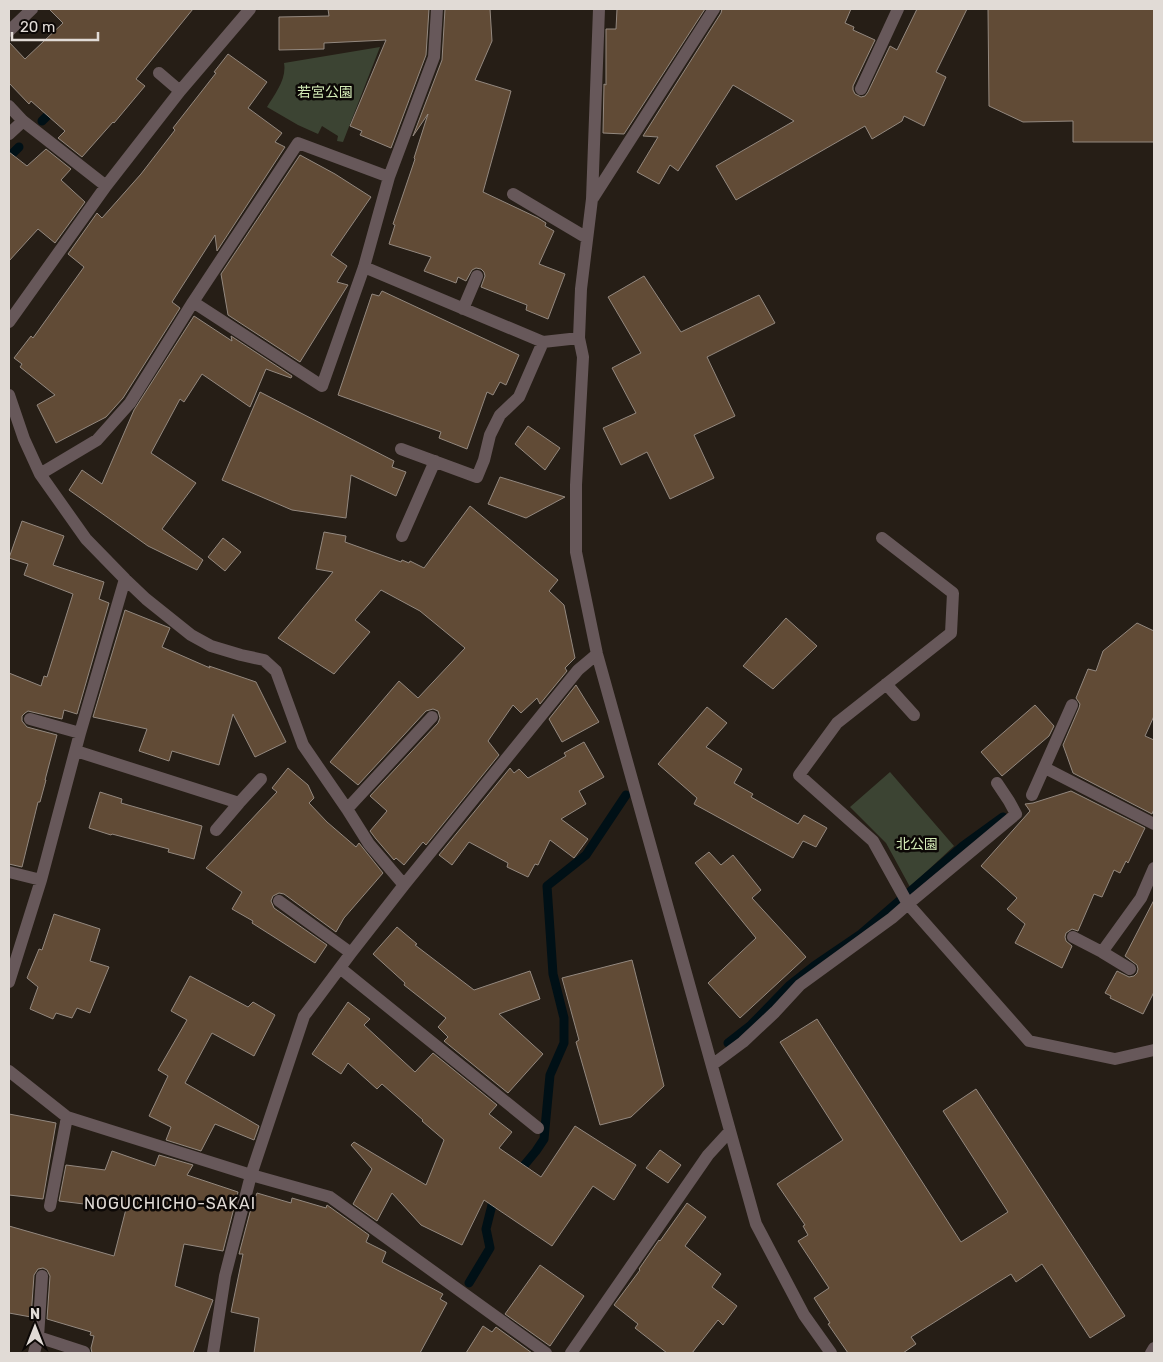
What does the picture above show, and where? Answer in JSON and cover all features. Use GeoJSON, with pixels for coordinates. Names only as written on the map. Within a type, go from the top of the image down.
{"type":"FeatureCollection","features":[{"type":"Feature","properties":{"kind":"street"},"geometry":{"type":"LineString","coordinates":[[9,31],[32,9]]}},
{"type":"Feature","properties":{"kind":"street"},"geometry":{"type":"LineString","coordinates":[[9,322],[106,186],[180,91],[250,9]]}},
{"type":"Feature","properties":{"kind":"street"},"geometry":{"type":"LineString","coordinates":[[193,302],[322,386],[364,267],[389,177],[434,57],[437,9]]}},
{"type":"Feature","properties":{"kind":"street"},"geometry":{"type":"LineString","coordinates":[[599,9],[592,199],[582,289],[580,338],[583,357],[576,485],[576,552],[597,654],[756,1224],[804,1315],[831,1353]]}},
{"type":"Feature","properties":{"kind":"street"},"geometry":{"type":"LineString","coordinates":[[592,199],[714,9]]}},
{"type":"Feature","properties":{"kind":"street"},"geometry":{"type":"LineString","coordinates":[[861,89],[898,9]]}},
{"type":"Feature","properties":{"kind":"street"},"geometry":{"type":"LineString","coordinates":[[159,73],[180,91]]}},
{"type":"Feature","properties":{"kind":"street"},"geometry":{"type":"LineString","coordinates":[[9,106],[24,121],[106,186]]}},
{"type":"Feature","properties":{"kind":"street"},"geometry":{"type":"LineString","coordinates":[[9,134],[24,121]]}},
{"type":"Feature","properties":{"kind":"street"},"geometry":{"type":"LineString","coordinates":[[40,474],[97,440],[130,403],[193,302],[298,143],[389,177]]}},
{"type":"Feature","properties":{"kind":"street"},"geometry":{"type":"LineString","coordinates":[[514,194],[587,238]]}},
{"type":"Feature","properties":{"kind":"street"},"geometry":{"type":"LineString","coordinates":[[364,267],[544,342],[580,338]]}},
{"type":"Feature","properties":{"kind":"street"},"geometry":{"type":"LineString","coordinates":[[463,309],[478,276]]}},
{"type":"Feature","properties":{"kind":"street"},"geometry":{"type":"LineString","coordinates":[[401,449],[478,477],[490,435],[500,415],[519,397],[544,342]]}},
{"type":"Feature","properties":{"kind":"street"},"geometry":{"type":"LineString","coordinates":[[9,395],[24,439],[40,474],[86,540],[146,599],[191,635],[211,646],[264,660],[276,671],[303,744],[369,844],[404,885]]}},
{"type":"Feature","properties":{"kind":"street"},"geometry":{"type":"LineString","coordinates":[[402,536],[435,461]]}},
{"type":"Feature","properties":{"kind":"street"},"geometry":{"type":"LineString","coordinates":[[882,538],[953,593],[951,633],[837,724],[799,775],[873,841],[908,904],[1029,1041],[1115,1059],[1154,1050]]}},
{"type":"Feature","properties":{"kind":"street"},"geometry":{"type":"LineString","coordinates":[[9,982],[41,880],[80,733],[126,579]]}},
{"type":"Feature","properties":{"kind":"street"},"geometry":{"type":"LineString","coordinates":[[213,1353],[225,1276],[251,1175],[304,1016],[404,885],[578,670],[597,654]]}},
{"type":"Feature","properties":{"kind":"street"},"geometry":{"type":"LineString","coordinates":[[886,684],[914,715]]}},
{"type":"Feature","properties":{"kind":"street"},"geometry":{"type":"LineString","coordinates":[[1032,795],[1072,705]]}},
{"type":"Feature","properties":{"kind":"street"},"geometry":{"type":"LineString","coordinates":[[347,809],[432,717]]}},
{"type":"Feature","properties":{"kind":"street"},"geometry":{"type":"LineString","coordinates":[[30,719],[80,733]]}},
{"type":"Feature","properties":{"kind":"street"},"geometry":{"type":"LineString","coordinates":[[76,751],[239,803]]}},
{"type":"Feature","properties":{"kind":"street"},"geometry":{"type":"LineString","coordinates":[[1044,768],[1154,824]]}},
{"type":"Feature","properties":{"kind":"street"},"geometry":{"type":"LineString","coordinates":[[216,830],[261,778]]}},
{"type":"Feature","properties":{"kind":"street"},"geometry":{"type":"LineString","coordinates":[[712,1065],[743,1042],[775,1012],[800,984],[892,918],[1016,814],[997,783]]}},
{"type":"Feature","properties":{"kind":"street"},"geometry":{"type":"LineString","coordinates":[[1102,952],[1141,898],[1154,868]]}},
{"type":"Feature","properties":{"kind":"street"},"geometry":{"type":"LineString","coordinates":[[9,872],[41,880]]}},
{"type":"Feature","properties":{"kind":"street"},"geometry":{"type":"LineString","coordinates":[[279,901],[351,953]]}},
{"type":"Feature","properties":{"kind":"street"},"geometry":{"type":"LineString","coordinates":[[1073,937],[1130,969]]}},
{"type":"Feature","properties":{"kind":"street"},"geometry":{"type":"LineString","coordinates":[[340,968],[538,1128]]}},
{"type":"Feature","properties":{"kind":"street"},"geometry":{"type":"LineString","coordinates":[[9,1071],[67,1117],[251,1175],[330,1197],[546,1353]]}},
{"type":"Feature","properties":{"kind":"street"},"geometry":{"type":"LineString","coordinates":[[50,1206],[67,1117]]}},
{"type":"Feature","properties":{"kind":"street"},"geometry":{"type":"LineString","coordinates":[[571,1353],[708,1155],[730,1131]]}},
{"type":"Feature","properties":{"kind":"street"},"geometry":{"type":"LineString","coordinates":[[34,1353],[38,1337],[42,1276]]}},
{"type":"Feature","properties":{"kind":"street"},"geometry":{"type":"LineString","coordinates":[[38,1337],[84,1352]]}},
{"type":"Feature","properties":{"kind":"street"},"geometry":{"type":"LineString","coordinates":[[1151,1353],[1154,1348]]}},
{"type":"Feature","properties":{"kind":"green space","name":"若宮公園"},"geometry":{"type":"Polygon","coordinates":[[[380,47],[343,142],[337,141],[338,136],[322,126],[318,134],[267,107],[282,81],[284,63],[380,47]]]}},
{"type":"Feature","properties":{"kind":"green space","name":"北公園"},"geometry":{"type":"Polygon","coordinates":[[[890,772],[954,846],[910,887],[886,843],[850,807],[890,772]]]}},
{"type":"Feature","properties":{"kind":"building"},"geometry":{"type":"Polygon","coordinates":[[[49,9],[193,9],[136,79],[145,86],[82,157],[58,138],[65,131],[31,101],[29,104],[9,83],[9,42],[25,59],[63,23],[49,9]]]}},
{"type":"Feature","properties":{"kind":"building"},"geometry":{"type":"Polygon","coordinates":[[[328,9],[429,9],[426,55],[391,148],[360,135],[362,131],[350,126],[386,40],[324,43],[324,49],[279,50],[279,17],[329,16],[328,9]]]}},
{"type":"Feature","properties":{"kind":"building"},"geometry":{"type":"Polygon","coordinates":[[[445,9],[490,9],[492,41],[475,80],[511,91],[483,192],[538,218],[546,223],[545,226],[554,231],[539,264],[565,274],[548,319],[526,310],[527,305],[481,287],[485,276],[481,269],[476,268],[472,270],[466,281],[458,277],[456,283],[424,271],[431,257],[389,244],[395,225],[393,224],[428,114],[413,136],[442,60],[445,9]]]}},
{"type":"Feature","properties":{"kind":"building"},"geometry":{"type":"Polygon","coordinates":[[[617,9],[705,9],[624,134],[603,133],[604,84],[606,85],[606,29],[616,29],[617,9]]]}},
{"type":"Feature","properties":{"kind":"building"},"geometry":{"type":"Polygon","coordinates":[[[722,9],[851,9],[845,23],[854,27],[853,30],[875,40],[853,86],[855,94],[861,97],[865,96],[868,92],[890,46],[897,50],[917,9],[967,9],[936,72],[946,77],[924,126],[904,116],[902,121],[872,139],[865,126],[736,200],[716,166],[794,121],[733,85],[678,171],[670,165],[659,184],[637,172],[658,137],[643,136],[722,9]]]}},
{"type":"Feature","properties":{"kind":"building"},"geometry":{"type":"Polygon","coordinates":[[[988,9],[1154,9],[1154,142],[1073,142],[1073,121],[1023,122],[989,106],[988,9]]]}},
{"type":"Feature","properties":{"kind":"building"},"geometry":{"type":"Polygon","coordinates":[[[228,54],[267,82],[248,108],[282,133],[275,142],[285,147],[217,251],[215,235],[172,302],[180,308],[123,398],[106,417],[56,443],[37,405],[55,395],[20,367],[22,364],[14,358],[31,336],[33,338],[84,267],[68,254],[97,213],[102,218],[141,174],[175,130],[173,128],[216,73],[214,72],[228,54]]]}},
{"type":"Feature","properties":{"kind":"building"},"geometry":{"type":"Polygon","coordinates":[[[46,149],[71,169],[61,180],[85,202],[55,243],[38,229],[9,261],[9,152],[27,166],[46,149]]]}},
{"type":"Feature","properties":{"kind":"building"},"geometry":{"type":"Polygon","coordinates":[[[300,155],[371,197],[331,255],[347,266],[337,282],[348,285],[300,362],[228,315],[221,274],[300,155]]]}},
{"type":"Feature","properties":{"kind":"building"},"geometry":{"type":"Polygon","coordinates":[[[644,276],[681,332],[759,295],[775,323],[707,357],[735,416],[694,435],[714,478],[670,499],[647,452],[621,465],[603,428],[636,413],[612,368],[641,353],[608,297],[644,276]]]}},
{"type":"Feature","properties":{"kind":"building"},"geometry":{"type":"Polygon","coordinates":[[[382,291],[519,355],[506,385],[500,382],[493,395],[487,392],[467,449],[439,438],[441,432],[338,395],[372,294],[379,296],[382,291]]]}},
{"type":"Feature","properties":{"kind":"building"},"geometry":{"type":"Polygon","coordinates":[[[194,316],[232,341],[231,336],[292,376],[291,378],[266,369],[250,407],[202,374],[184,402],[180,399],[151,453],[196,483],[162,529],[203,560],[197,570],[148,546],[69,490],[82,470],[102,484],[134,410],[194,316]]]}},
{"type":"Feature","properties":{"kind":"building"},"geometry":{"type":"Polygon","coordinates":[[[260,392],[394,461],[392,467],[406,472],[396,496],[351,475],[346,518],[292,510],[222,480],[260,392]]]}},
{"type":"Feature","properties":{"kind":"building"},"geometry":{"type":"Polygon","coordinates":[[[528,426],[560,448],[545,470],[515,444],[528,426]]]}},
{"type":"Feature","properties":{"kind":"building"},"geometry":{"type":"Polygon","coordinates":[[[500,477],[565,497],[526,518],[488,504],[500,477]]]}},
{"type":"Feature","properties":{"kind":"building"},"geometry":{"type":"Polygon","coordinates":[[[470,506],[558,580],[549,591],[564,605],[575,658],[565,668],[567,671],[540,704],[537,698],[521,713],[513,705],[488,741],[499,755],[426,845],[423,842],[404,865],[396,858],[394,860],[370,831],[387,811],[370,796],[438,723],[440,718],[438,711],[433,709],[426,711],[358,785],[330,762],[399,681],[418,698],[465,648],[420,611],[381,590],[355,620],[370,632],[334,674],[278,638],[333,572],[316,569],[324,532],[346,536],[345,542],[401,562],[402,560],[409,563],[410,561],[424,568],[470,506]]]}},
{"type":"Feature","properties":{"kind":"building"},"geometry":{"type":"Polygon","coordinates":[[[22,521],[64,536],[53,565],[104,582],[99,599],[109,603],[77,714],[64,710],[62,719],[28,711],[22,716],[22,721],[27,727],[57,735],[22,867],[9,864],[9,673],[41,686],[44,676],[47,677],[73,594],[24,575],[28,564],[9,558],[22,521]]]}},
{"type":"Feature","properties":{"kind":"building"},"geometry":{"type":"Polygon","coordinates":[[[223,538],[241,552],[225,571],[208,557],[223,538]]]}},
{"type":"Feature","properties":{"kind":"building"},"geometry":{"type":"Polygon","coordinates":[[[125,610],[170,628],[162,647],[210,668],[209,666],[256,682],[286,742],[255,757],[233,714],[219,765],[172,751],[169,761],[139,751],[147,729],[93,717],[125,610]]]}},
{"type":"Feature","properties":{"kind":"building"},"geometry":{"type":"Polygon","coordinates":[[[786,618],[817,646],[773,689],[743,666],[786,618]]]}},
{"type":"Feature","properties":{"kind":"building"},"geometry":{"type":"Polygon","coordinates":[[[1137,623],[1154,631],[1154,716],[1145,736],[1154,740],[1154,809],[1152,814],[1073,773],[1063,745],[1079,708],[1080,704],[1076,698],[1088,669],[1096,671],[1103,651],[1137,623]]]}},
{"type":"Feature","properties":{"kind":"building"},"geometry":{"type":"Polygon","coordinates":[[[576,685],[599,722],[562,742],[549,719],[576,685]]]}},
{"type":"Feature","properties":{"kind":"building"},"geometry":{"type":"Polygon","coordinates":[[[1035,705],[1054,726],[1049,736],[1002,776],[981,752],[1035,705]]]}},
{"type":"Feature","properties":{"kind":"building"},"geometry":{"type":"Polygon","coordinates":[[[707,707],[727,723],[706,747],[742,769],[734,783],[753,794],[751,797],[798,824],[804,815],[827,828],[816,847],[803,841],[793,858],[694,804],[697,798],[658,764],[707,707]]]}},
{"type":"Feature","properties":{"kind":"building"},"geometry":{"type":"Polygon","coordinates":[[[584,742],[604,777],[579,791],[586,804],[561,819],[588,839],[574,858],[550,840],[538,865],[535,864],[528,877],[507,867],[508,863],[469,842],[452,865],[439,855],[510,768],[514,773],[519,769],[528,778],[566,756],[564,753],[584,742]]]}},
{"type":"Feature","properties":{"kind":"building"},"geometry":{"type":"Polygon","coordinates":[[[288,768],[308,785],[314,798],[309,803],[327,822],[356,847],[359,843],[383,873],[344,918],[336,932],[284,894],[279,893],[273,896],[271,901],[274,908],[327,945],[315,963],[232,909],[242,892],[206,868],[277,792],[272,788],[288,768]]]}},
{"type":"Feature","properties":{"kind":"building"},"geometry":{"type":"Polygon","coordinates":[[[1071,791],[1145,828],[1128,863],[1126,861],[1120,873],[1114,870],[1102,897],[1094,894],[1078,931],[1072,929],[1066,933],[1066,941],[1072,946],[1062,968],[1015,943],[1025,924],[1007,909],[1017,898],[981,866],[1030,811],[1025,804],[1071,791]]]}},
{"type":"Feature","properties":{"kind":"building"},"geometry":{"type":"Polygon","coordinates":[[[100,792],[122,799],[121,803],[202,826],[194,859],[168,852],[169,849],[89,828],[100,792]]]}},
{"type":"Feature","properties":{"kind":"building"},"geometry":{"type":"Polygon","coordinates":[[[709,852],[721,865],[733,855],[761,890],[752,898],[806,957],[740,1018],[708,983],[756,938],[695,863],[709,852]]]}},
{"type":"Feature","properties":{"kind":"building"},"geometry":{"type":"Polygon","coordinates":[[[1154,900],[1154,992],[1143,1014],[1110,998],[1111,996],[1105,993],[1117,971],[1129,977],[1137,973],[1137,965],[1125,956],[1154,900]]]}},
{"type":"Feature","properties":{"kind":"building"},"geometry":{"type":"Polygon","coordinates":[[[54,914],[100,929],[90,961],[109,967],[90,1013],[77,1008],[72,1018],[56,1013],[53,1019],[30,1009],[38,987],[27,978],[39,949],[42,950],[54,914]]]}},
{"type":"Feature","properties":{"kind":"building"},"geometry":{"type":"Polygon","coordinates":[[[397,927],[417,944],[415,945],[474,990],[530,971],[540,999],[499,1014],[543,1054],[508,1093],[444,1041],[448,1037],[438,1027],[446,1018],[404,985],[405,983],[373,954],[397,927]]]}},
{"type":"Feature","properties":{"kind":"building"},"geometry":{"type":"Polygon","coordinates":[[[632,960],[664,1086],[631,1117],[600,1125],[576,1042],[579,1040],[562,978],[632,960]]]}},
{"type":"Feature","properties":{"kind":"building"},"geometry":{"type":"Polygon","coordinates":[[[190,976],[248,1007],[253,1002],[275,1015],[254,1056],[212,1033],[185,1083],[259,1126],[254,1140],[215,1124],[201,1151],[166,1140],[171,1127],[149,1116],[168,1076],[158,1070],[187,1020],[171,1011],[190,976]]]}},
{"type":"Feature","properties":{"kind":"building"},"geometry":{"type":"Polygon","coordinates":[[[348,1002],[370,1019],[364,1025],[415,1072],[433,1053],[497,1105],[489,1114],[512,1132],[499,1148],[541,1177],[575,1126],[636,1165],[614,1200],[593,1186],[552,1246],[484,1200],[462,1245],[421,1225],[392,1193],[377,1221],[353,1204],[372,1169],[351,1145],[354,1142],[426,1185],[444,1140],[382,1084],[377,1089],[348,1063],[341,1074],[312,1054],[348,1002]]]}},
{"type":"Feature","properties":{"kind":"building"},"geometry":{"type":"Polygon","coordinates":[[[817,1019],[961,1242],[1008,1212],[943,1111],[976,1089],[1125,1316],[1090,1338],[1042,1264],[1016,1282],[1011,1274],[911,1337],[916,1344],[903,1353],[848,1353],[828,1324],[830,1323],[814,1298],[829,1288],[798,1241],[808,1235],[803,1226],[805,1225],[777,1184],[843,1140],[780,1042],[817,1019]]]}},
{"type":"Feature","properties":{"kind":"building"},"geometry":{"type":"Polygon","coordinates":[[[9,1114],[56,1123],[43,1199],[9,1195],[9,1114]]]}},
{"type":"Feature","properties":{"kind":"building"},"geometry":{"type":"Polygon","coordinates":[[[660,1150],[681,1165],[668,1183],[646,1168],[660,1150]]]}},
{"type":"Feature","properties":{"kind":"building"},"geometry":{"type":"Polygon","coordinates":[[[112,1151],[155,1166],[159,1155],[193,1165],[187,1175],[238,1192],[223,1251],[184,1244],[175,1286],[213,1300],[193,1353],[92,1353],[91,1348],[94,1336],[90,1335],[91,1332],[47,1319],[50,1276],[47,1270],[43,1268],[38,1269],[34,1275],[31,1317],[9,1313],[9,1226],[114,1256],[126,1209],[59,1201],[66,1165],[105,1170],[112,1151]]]}},
{"type":"Feature","properties":{"kind":"building"},"geometry":{"type":"Polygon","coordinates":[[[257,1193],[291,1203],[292,1198],[326,1208],[327,1205],[369,1235],[366,1242],[386,1252],[382,1262],[443,1294],[440,1299],[447,1303],[420,1353],[254,1353],[259,1318],[231,1312],[243,1254],[239,1254],[254,1197],[257,1193]]]}},
{"type":"Feature","properties":{"kind":"building"},"geometry":{"type":"Polygon","coordinates":[[[687,1203],[706,1217],[685,1246],[721,1274],[712,1287],[737,1306],[723,1325],[718,1320],[692,1353],[667,1353],[635,1328],[638,1324],[614,1305],[687,1203]]]}},
{"type":"Feature","properties":{"kind":"building"},"geometry":{"type":"Polygon","coordinates":[[[540,1265],[584,1296],[550,1346],[505,1314],[540,1265]]]}},
{"type":"Feature","properties":{"kind":"building"},"geometry":{"type":"Polygon","coordinates":[[[483,1326],[492,1332],[496,1327],[532,1353],[466,1353],[483,1326]]]}},
{"type":"Feature","properties":{"kind":"waterway"},"geometry":{"type":"LineString","coordinates":[[42,121],[56,107]]}},
{"type":"Feature","properties":{"kind":"waterway"},"geometry":{"type":"LineString","coordinates":[[9,157],[19,147]]}},
{"type":"Feature","properties":{"kind":"waterway"},"geometry":{"type":"LineString","coordinates":[[517,1174],[544,1139],[550,1075],[564,1043],[564,1018],[553,974],[547,886],[586,855],[626,795]]}},
{"type":"Feature","properties":{"kind":"waterway"},"geometry":{"type":"LineString","coordinates":[[728,1043],[751,1025],[790,985],[861,934],[963,846],[1003,817]]}},
{"type":"Feature","properties":{"kind":"waterway"},"geometry":{"type":"LineString","coordinates":[[469,1283],[490,1248],[486,1229],[493,1201],[497,1197]]}},
{"type":"Feature","properties":{"kind":"district","name":"NOGUCHICHO-SAKAI"},"geometry":{"type":"Point","coordinates":[170,1203]}}]}
